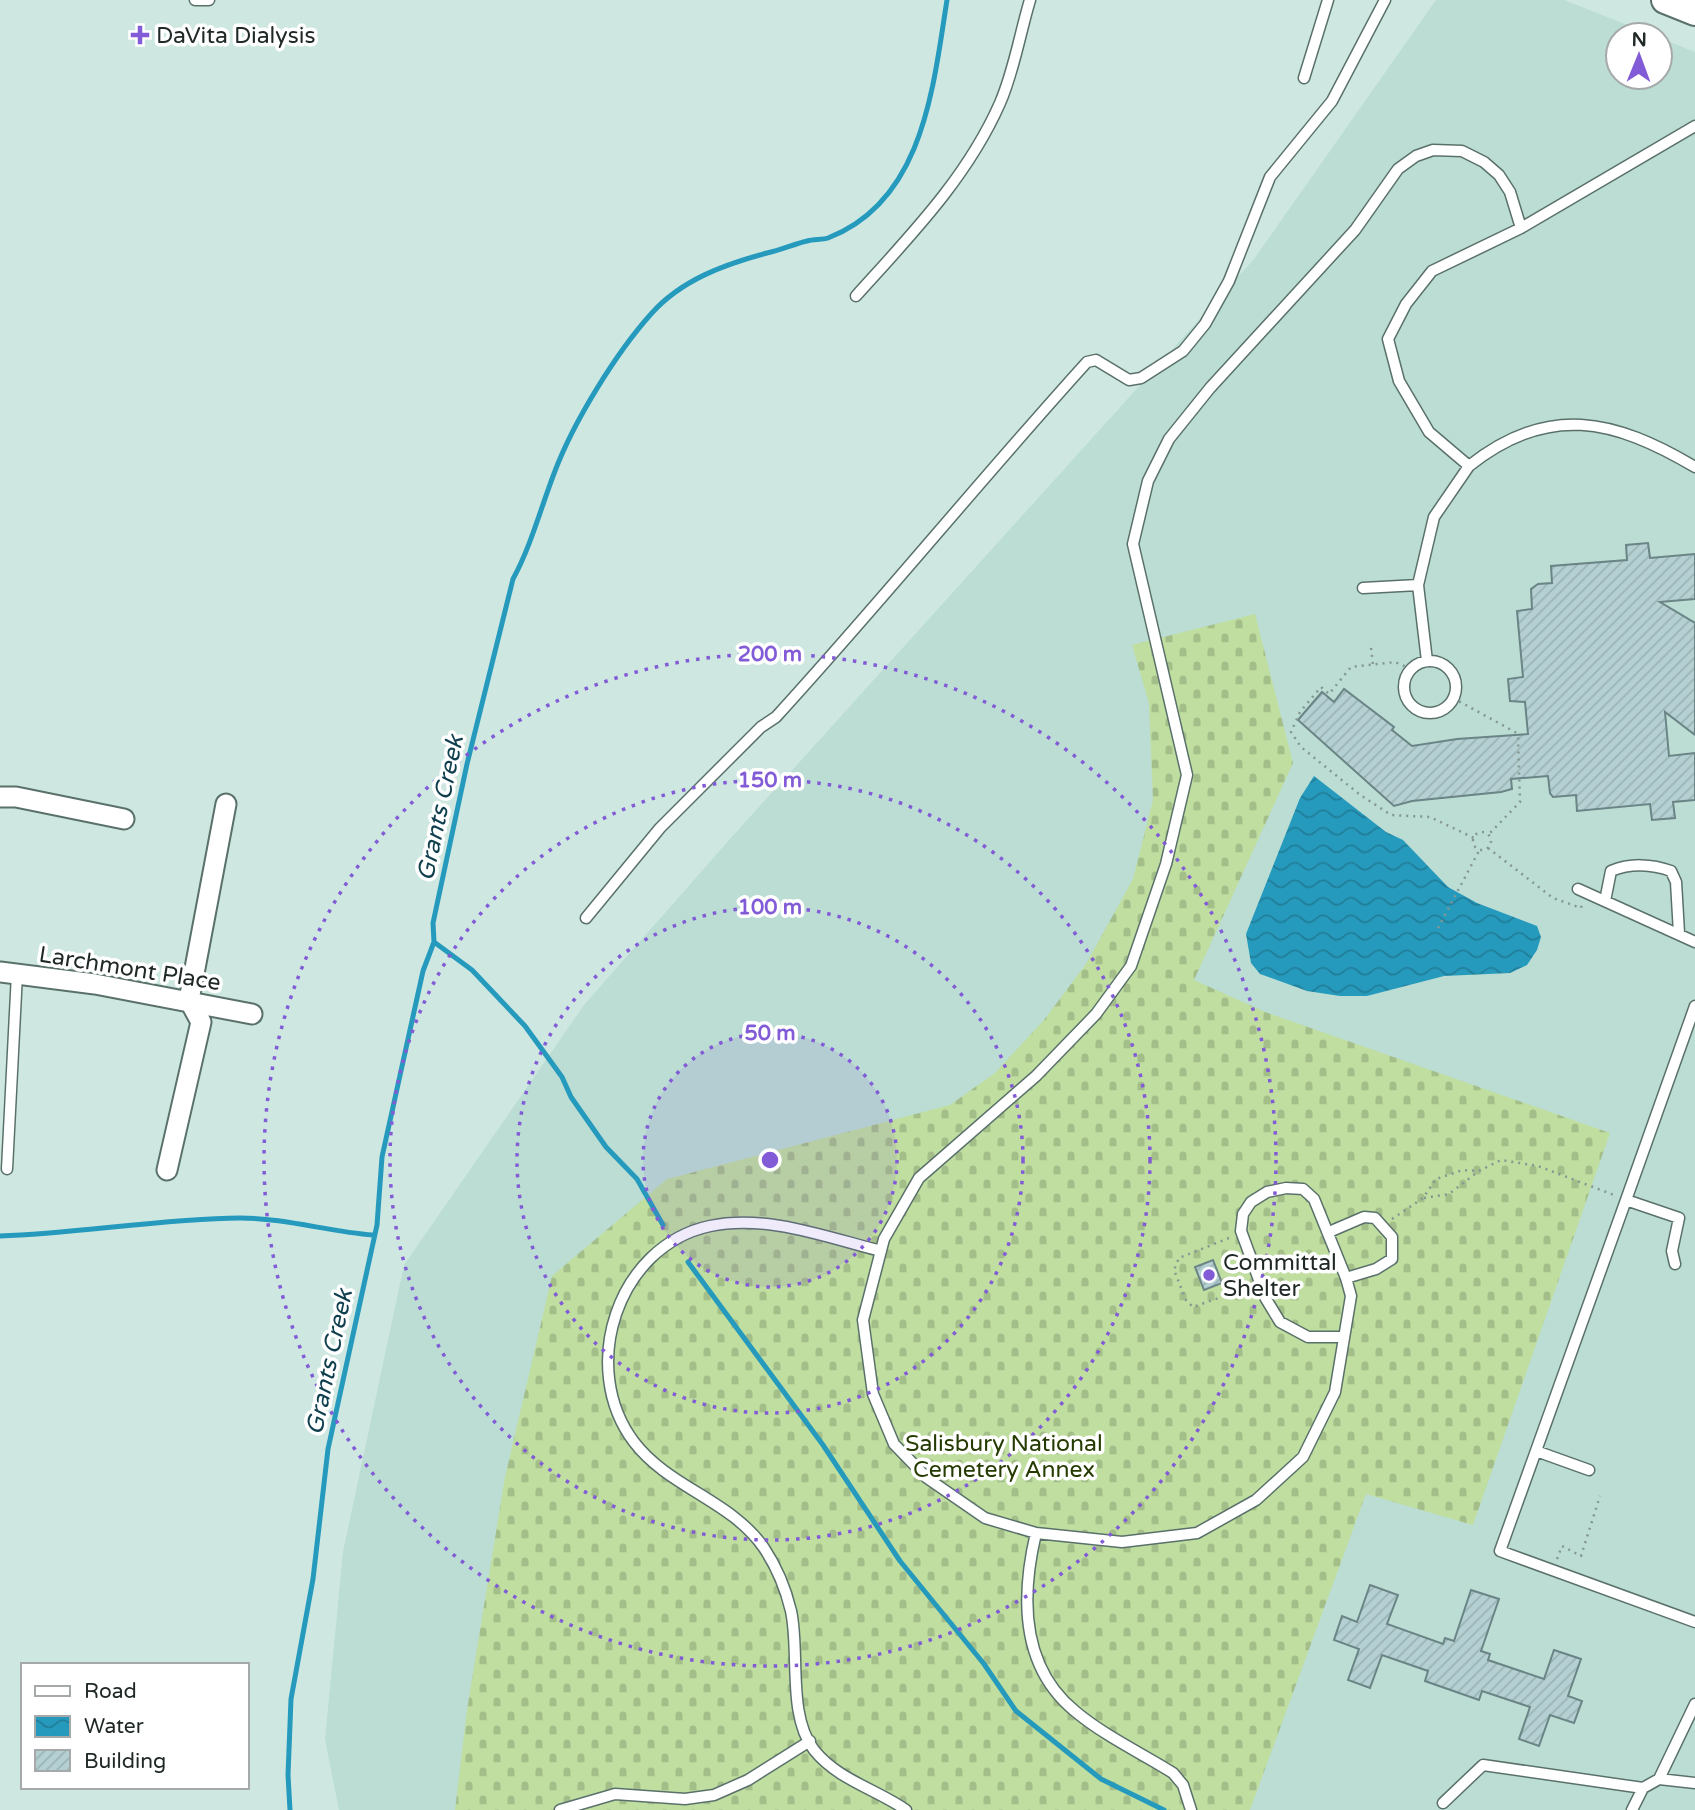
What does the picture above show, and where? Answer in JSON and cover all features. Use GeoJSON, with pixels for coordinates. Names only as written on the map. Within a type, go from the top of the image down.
{"type":"FeatureCollection","features":[{"type":"Feature","properties":{"kind":"main road"},"geometry":{"type":"LineString","coordinates":[[1665,0],[1695,12]]}},
{"type":"Feature","properties":{"kind":"street"},"geometry":{"type":"LineString","coordinates":[[0,797],[16,797],[124,820]]}},
{"type":"Feature","properties":{"kind":"street"},"geometry":{"type":"LineString","coordinates":[[167,1170],[201,1022],[189,1000],[226,804]]}},
{"type":"Feature","properties":{"kind":"street","name":"Larchmont Place"},"geometry":{"type":"LineString","coordinates":[[8,973],[189,1000],[252,1014]]}},
{"type":"Feature","properties":{"kind":"lane"},"geometry":{"type":"LineString","coordinates":[[195,0],[209,0]]}},
{"type":"Feature","properties":{"kind":"lane"},"geometry":{"type":"LineString","coordinates":[[856,296],[932,213],[979,144],[1001,101],[1030,0]]}},
{"type":"Feature","properties":{"kind":"lane"},"geometry":{"type":"LineString","coordinates":[[1304,78],[1328,0]]}},
{"type":"Feature","properties":{"kind":"lane"},"geometry":{"type":"LineString","coordinates":[[586,918],[660,828],[761,727],[776,717],[864,620],[1011,446],[1087,362],[1096,360],[1129,380],[1141,378],[1183,351],[1205,324],[1229,281],[1270,177],[1332,101],[1385,0]]}},
{"type":"Feature","properties":{"kind":"lane"},"geometry":{"type":"LineString","coordinates":[[1469,466],[1429,432],[1399,381],[1388,339],[1406,304],[1432,271],[1521,228],[1695,126]]}},
{"type":"Feature","properties":{"kind":"lane"},"geometry":{"type":"LineString","coordinates":[[1342,1338],[1308,1337],[1280,1321],[1260,1283],[1242,1233],[1243,1214],[1251,1202],[1267,1192],[1286,1188],[1303,1189],[1314,1199],[1346,1278],[1351,1296],[1335,1392],[1303,1457],[1256,1500],[1197,1533],[1122,1542],[1035,1533],[985,1518],[926,1478],[894,1444],[873,1394],[863,1320],[884,1239],[919,1178],[1036,1076],[1096,1014],[1131,966],[1166,864],[1187,775],[1133,544],[1148,481],[1169,439],[1210,388],[1355,230],[1398,169],[1416,156],[1433,150],[1462,151],[1484,162],[1499,175],[1510,192],[1521,228]]}},
{"type":"Feature","properties":{"kind":"lane"},"geometry":{"type":"LineString","coordinates":[[1427,661],[1418,584],[1434,517],[1469,466],[1497,443],[1528,431],[1569,423],[1609,427],[1660,446],[1695,467]]}},
{"type":"Feature","properties":{"kind":"lane"},"geometry":{"type":"LineString","coordinates":[[1363,587],[1418,584]]}},
{"type":"Feature","properties":{"kind":"lane"},"geometry":{"type":"LineString","coordinates":[[1427,661],[1443,665],[1449,670],[1456,685],[1453,698],[1438,712],[1421,712],[1414,708],[1404,693],[1404,685],[1411,669],[1427,661]]}},
{"type":"Feature","properties":{"kind":"lane"},"geometry":{"type":"LineString","coordinates":[[1605,901],[1611,871],[1620,867],[1655,866],[1671,871],[1676,882],[1679,933]]}},
{"type":"Feature","properties":{"kind":"lane"},"geometry":{"type":"LineString","coordinates":[[1582,891],[1695,942]]}},
{"type":"Feature","properties":{"kind":"lane"},"geometry":{"type":"LineString","coordinates":[[7,1169],[8,973]]}},
{"type":"Feature","properties":{"kind":"lane"},"geometry":{"type":"LineString","coordinates":[[1695,1006],[1500,1551],[1695,1622]]}},
{"type":"Feature","properties":{"kind":"lane"},"geometry":{"type":"LineString","coordinates":[[1626,1200],[1679,1218],[1672,1251],[1675,1264]]}},
{"type":"Feature","properties":{"kind":"lane"},"geometry":{"type":"LineString","coordinates":[[1329,1232],[1364,1217],[1375,1218],[1385,1226],[1392,1237],[1392,1259],[1376,1269],[1346,1278]]}},
{"type":"Feature","properties":{"kind":"lane"},"geometry":{"type":"LineString","coordinates":[[881,1251],[754,1222],[709,1226],[681,1237],[645,1265],[621,1300],[608,1336],[607,1371],[616,1406],[633,1441],[657,1468],[713,1501],[746,1527],[764,1548],[780,1578],[791,1612],[797,1690],[803,1726],[813,1749],[842,1776],[889,1798],[906,1810]]}},
{"type":"Feature","properties":{"kind":"lane"},"geometry":{"type":"LineString","coordinates":[[1536,1451],[1589,1470]]}},
{"type":"Feature","properties":{"kind":"lane"},"geometry":{"type":"LineString","coordinates":[[1035,1533],[1027,1570],[1024,1605],[1032,1641],[1047,1679],[1075,1712],[1173,1773],[1184,1785],[1191,1810]]}},
{"type":"Feature","properties":{"kind":"lane"},"geometry":{"type":"LineString","coordinates":[[1632,1810],[1643,1788],[1659,1779],[1695,1704]]}},
{"type":"Feature","properties":{"kind":"lane"},"geometry":{"type":"LineString","coordinates":[[560,1810],[615,1794],[685,1799],[714,1796],[748,1780],[810,1741]]}},
{"type":"Feature","properties":{"kind":"lane"},"geometry":{"type":"LineString","coordinates":[[1443,1803],[1483,1765],[1643,1788]]}},
{"type":"Feature","properties":{"kind":"lane"},"geometry":{"type":"LineString","coordinates":[[1659,1779],[1695,1783]]}},
{"type":"Feature","properties":{"kind":"path"},"geometry":{"type":"LineString","coordinates":[[1371,648],[1373,665]]}},
{"type":"Feature","properties":{"kind":"path"},"geometry":{"type":"LineString","coordinates":[[1411,669],[1395,662],[1351,667],[1329,694],[1321,687],[1294,722],[1291,732],[1359,794],[1391,816],[1430,817],[1474,838]]}},
{"type":"Feature","properties":{"kind":"path"},"geometry":{"type":"LineString","coordinates":[[1453,698],[1508,728],[1518,738],[1520,802],[1488,835]]}},
{"type":"Feature","properties":{"kind":"path"},"geometry":{"type":"LineString","coordinates":[[1474,838],[1480,832],[1488,835],[1491,842],[1488,848]]}},
{"type":"Feature","properties":{"kind":"path"},"geometry":{"type":"LineString","coordinates":[[1474,838],[1475,846],[1479,849]]}},
{"type":"Feature","properties":{"kind":"path"},"geometry":{"type":"LineString","coordinates":[[1479,849],[1488,848],[1553,898],[1581,908],[1582,891]]}},
{"type":"Feature","properties":{"kind":"path"},"geometry":{"type":"LineString","coordinates":[[1438,928],[1479,849]]}},
{"type":"Feature","properties":{"kind":"path"},"geometry":{"type":"LineString","coordinates":[[1423,1198],[1450,1194],[1488,1164],[1515,1160],[1626,1200]]}},
{"type":"Feature","properties":{"kind":"path"},"geometry":{"type":"LineString","coordinates":[[1385,1226],[1423,1198],[1436,1179],[1463,1170],[1479,1171]]}},
{"type":"Feature","properties":{"kind":"path"},"geometry":{"type":"LineString","coordinates":[[1242,1233],[1179,1258],[1174,1270],[1186,1300],[1193,1307],[1260,1283]]}},
{"type":"Feature","properties":{"kind":"path"},"geometry":{"type":"LineString","coordinates":[[1553,1570],[1562,1546],[1581,1556],[1600,1496]]}},
{"type":"Feature","properties":{"kind":"shaded area"},"geometry":{"type":"Polygon","coordinates":[[[1436,0],[1564,0],[1617,21],[1604,21],[1604,91],[1674,91],[1674,44],[1695,52],[1695,1810],[339,1810],[325,1739],[343,1552],[404,1265],[584,1005],[730,839],[1254,259],[1436,0]]]}},
{"type":"Feature","properties":{"kind":"green space","name":"Salisbury National Cemetery Annex"},"geometry":{"type":"Polygon","coordinates":[[[1255,614],[1293,763],[1194,980],[1265,1012],[1610,1133],[1473,1525],[1366,1494],[1250,1810],[455,1810],[467,1710],[505,1477],[552,1276],[667,1179],[950,1105],[995,1073],[1044,1020],[1086,964],[1133,879],[1153,800],[1149,703],[1132,645],[1255,614]]]}},
{"type":"Feature","properties":{"kind":"water"},"geometry":{"type":"Polygon","coordinates":[[[1314,776],[1386,832],[1403,840],[1448,887],[1477,903],[1537,926],[1541,937],[1537,950],[1527,965],[1510,973],[1444,976],[1367,996],[1340,996],[1307,991],[1260,974],[1251,963],[1246,934],[1300,798],[1314,776]]]}},
{"type":"Feature","properties":{"kind":"building"},"geometry":{"type":"Polygon","coordinates":[[[1648,543],[1650,558],[1695,554],[1695,599],[1660,602],[1695,623],[1695,735],[1665,712],[1669,756],[1695,753],[1695,800],[1673,802],[1675,818],[1652,820],[1650,804],[1577,811],[1576,795],[1553,797],[1548,776],[1511,779],[1512,789],[1501,792],[1412,801],[1394,806],[1298,720],[1322,692],[1334,702],[1344,689],[1394,727],[1392,730],[1412,746],[1457,739],[1528,734],[1525,702],[1510,701],[1508,679],[1523,677],[1517,611],[1532,609],[1531,589],[1538,584],[1552,583],[1551,566],[1627,560],[1626,545],[1648,543]]]}},
{"type":"Feature","properties":{"kind":"building","name":"Committal Shelter"},"geometry":{"type":"Polygon","coordinates":[[[1213,1260],[1222,1283],[1204,1290],[1195,1267],[1213,1260]]]}},
{"type":"Feature","properties":{"kind":"building"},"geometry":{"type":"Polygon","coordinates":[[[1370,1585],[1398,1595],[1387,1624],[1443,1644],[1445,1638],[1454,1641],[1471,1590],[1499,1599],[1481,1651],[1490,1654],[1488,1660],[1544,1679],[1554,1650],[1581,1659],[1568,1696],[1582,1701],[1574,1723],[1550,1715],[1539,1746],[1519,1739],[1530,1707],[1482,1691],[1479,1700],[1425,1681],[1428,1671],[1382,1655],[1370,1688],[1348,1680],[1359,1649],[1334,1640],[1342,1616],[1357,1622],[1370,1585]]]}},
{"type":"Feature","properties":{"kind":"waterway","name":"Grants Creek"},"geometry":{"type":"LineString","coordinates":[[290,1810],[288,1775],[291,1699],[313,1579],[328,1449],[377,1225],[382,1157],[423,971],[434,942],[433,923],[467,764],[513,579],[573,431],[610,368],[651,314],[676,292],[720,268],[807,241],[828,238],[860,221],[885,197],[904,169],[929,104],[947,0]]}},
{"type":"Feature","properties":{"kind":"waterway"},"geometry":{"type":"LineString","coordinates":[[434,942],[472,970],[525,1026],[562,1077],[571,1097],[606,1147],[637,1179],[663,1225]]}},
{"type":"Feature","properties":{"kind":"waterway"},"geometry":{"type":"LineString","coordinates":[[0,1236],[240,1218],[274,1220],[373,1235]]}},
{"type":"Feature","properties":{"kind":"waterway"},"geometry":{"type":"LineString","coordinates":[[688,1262],[823,1445],[900,1561],[984,1664],[1016,1711],[1101,1779],[1164,1810]]}},
{"type":"Feature","properties":{"kind":"place","name":"DaVita Dialysis"},"geometry":{"type":"Point","coordinates":[140,35]}},
{"type":"Feature","properties":{"kind":"place","name":"Committal Shelter"},"geometry":{"type":"Point","coordinates":[1209,1275]}}]}
